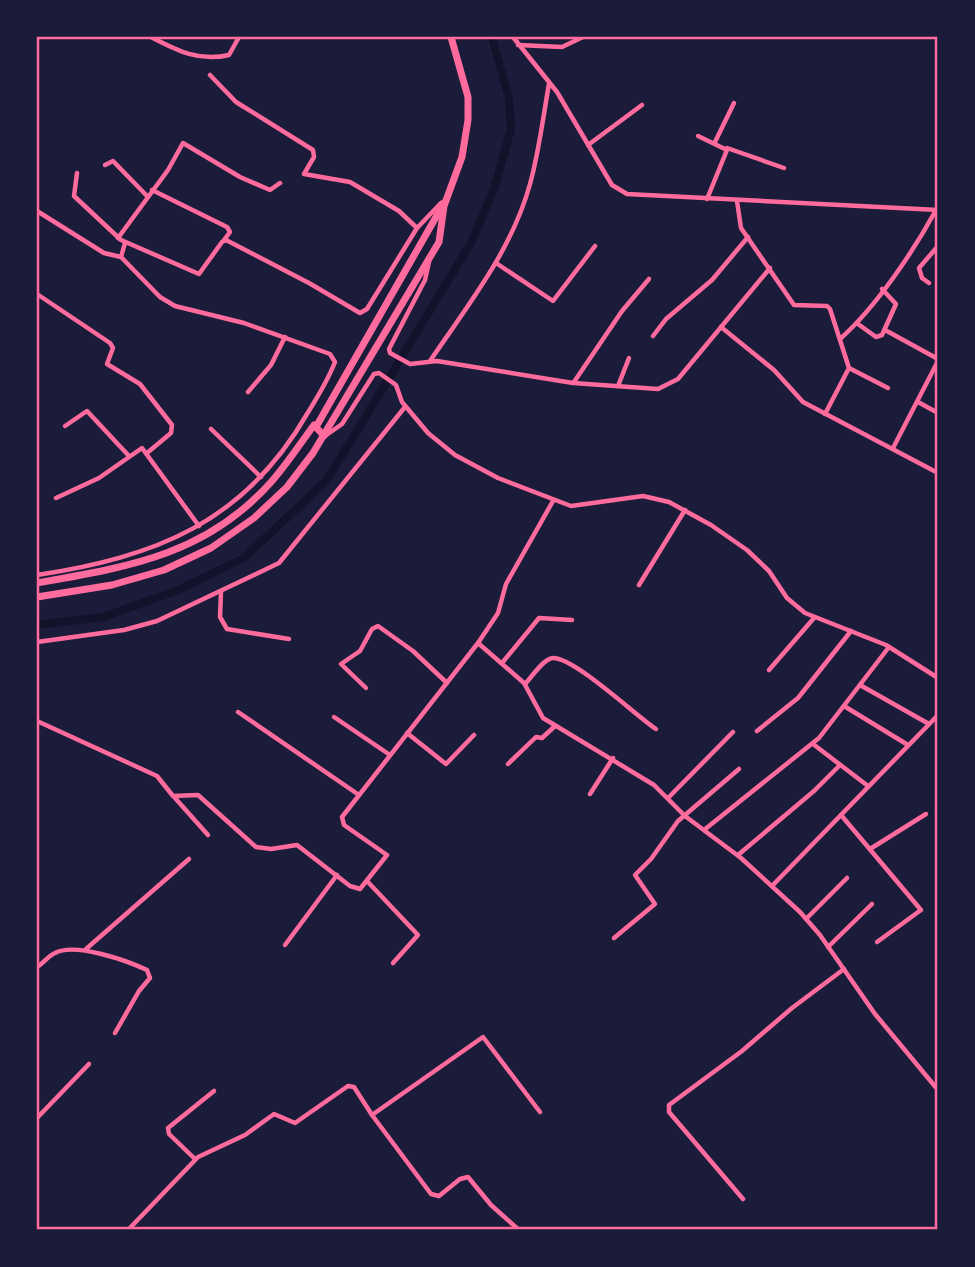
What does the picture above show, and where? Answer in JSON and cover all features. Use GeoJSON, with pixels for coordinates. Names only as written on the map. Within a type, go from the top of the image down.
{"type":"FeatureCollection","features":[{"type":"Feature","properties":{"kind":"main road"},"geometry":{"type":"LineString","coordinates":[[37,597],[138,578],[179,564],[240,529],[287,487],[324,436],[439,242],[447,197],[461,157],[468,120],[468,97],[451,37]]}},
{"type":"Feature","properties":{"kind":"main road"},"geometry":{"type":"LineString","coordinates":[[316,427],[447,197]]}},
{"type":"Feature","properties":{"kind":"main road"},"geometry":{"type":"LineString","coordinates":[[37,583],[144,563],[210,534],[236,516],[265,488],[314,425],[316,427]]}},
{"type":"Feature","properties":{"kind":"main road"},"geometry":{"type":"LineString","coordinates":[[316,427],[324,436]]}},
{"type":"Feature","properties":{"kind":"street"},"geometry":{"type":"LineString","coordinates":[[151,37],[201,59],[229,55],[239,37]]}},
{"type":"Feature","properties":{"kind":"street"},"geometry":{"type":"LineString","coordinates":[[513,37],[549,83],[606,175],[622,191],[639,196],[937,210],[910,256],[882,289],[858,324],[841,340]]}},
{"type":"Feature","properties":{"kind":"street"},"geometry":{"type":"LineString","coordinates":[[518,45],[562,47],[583,37]]}},
{"type":"Feature","properties":{"kind":"street"},"geometry":{"type":"LineString","coordinates":[[210,75],[236,102],[313,150],[314,157],[304,174],[350,182],[400,211],[417,228]]}},
{"type":"Feature","properties":{"kind":"street"},"geometry":{"type":"LineString","coordinates":[[430,361],[496,263],[530,184],[549,83]]}},
{"type":"Feature","properties":{"kind":"street"},"geometry":{"type":"LineString","coordinates":[[715,142],[734,103]]}},
{"type":"Feature","properties":{"kind":"street"},"geometry":{"type":"LineString","coordinates":[[589,145],[642,105]]}},
{"type":"Feature","properties":{"kind":"street"},"geometry":{"type":"LineString","coordinates":[[698,136],[784,168]]}},
{"type":"Feature","properties":{"kind":"street"},"geometry":{"type":"LineString","coordinates":[[118,238],[183,143],[240,177],[270,190],[280,183]]}},
{"type":"Feature","properties":{"kind":"street"},"geometry":{"type":"LineString","coordinates":[[707,199],[727,148]]}},
{"type":"Feature","properties":{"kind":"street"},"geometry":{"type":"LineString","coordinates":[[105,165],[113,161],[147,195]]}},
{"type":"Feature","properties":{"kind":"street"},"geometry":{"type":"LineString","coordinates":[[77,173],[74,196],[118,238],[200,274],[230,232],[227,227],[152,190]]}},
{"type":"Feature","properties":{"kind":"street"},"geometry":{"type":"LineString","coordinates":[[225,240],[299,277],[360,313],[367,309],[417,228],[447,197]]}},
{"type":"Feature","properties":{"kind":"street"},"geometry":{"type":"LineString","coordinates":[[737,201],[739,223],[796,306],[828,307],[849,368],[825,414]]}},
{"type":"Feature","properties":{"kind":"street"},"geometry":{"type":"LineString","coordinates":[[37,219],[39,212],[104,253],[121,257],[169,303],[285,337],[330,354],[335,362],[296,434],[261,477],[237,501],[199,526],[123,558],[37,575]]}},
{"type":"Feature","properties":{"kind":"street"},"geometry":{"type":"LineString","coordinates":[[653,336],[666,319],[705,286],[748,237]]}},
{"type":"Feature","properties":{"kind":"street"},"geometry":{"type":"LineString","coordinates":[[121,257],[125,243]]}},
{"type":"Feature","properties":{"kind":"street"},"geometry":{"type":"LineString","coordinates":[[496,263],[555,301],[595,246]]}},
{"type":"Feature","properties":{"kind":"street"},"geometry":{"type":"LineString","coordinates":[[929,283],[922,278],[919,268],[938,246]]}},
{"type":"Feature","properties":{"kind":"street"},"geometry":{"type":"LineString","coordinates":[[429,262],[425,280],[389,346],[390,353],[407,363],[430,361],[573,383],[658,389],[673,383],[770,268]]}},
{"type":"Feature","properties":{"kind":"street"},"geometry":{"type":"LineString","coordinates":[[573,383],[622,311],[649,279]]}},
{"type":"Feature","properties":{"kind":"street"},"geometry":{"type":"LineString","coordinates":[[858,324],[876,337],[885,330],[896,304],[882,289]]}},
{"type":"Feature","properties":{"kind":"street"},"geometry":{"type":"LineString","coordinates":[[37,295],[110,343],[113,348],[107,364],[140,384],[172,425],[171,433],[147,453]]}},
{"type":"Feature","properties":{"kind":"street"},"geometry":{"type":"LineString","coordinates":[[721,327],[774,370],[803,402],[938,472]]}},
{"type":"Feature","properties":{"kind":"street"},"geometry":{"type":"LineString","coordinates":[[885,330],[938,360],[893,448]]}},
{"type":"Feature","properties":{"kind":"street"},"geometry":{"type":"LineString","coordinates":[[248,392],[271,365],[285,337]]}},
{"type":"Feature","properties":{"kind":"street"},"geometry":{"type":"LineString","coordinates":[[618,386],[629,358]]}},
{"type":"Feature","properties":{"kind":"street"},"geometry":{"type":"LineString","coordinates":[[849,368],[888,388]]}},
{"type":"Feature","properties":{"kind":"street"},"geometry":{"type":"LineString","coordinates":[[324,436],[342,424],[374,374],[379,373],[395,383],[405,407],[447,450],[498,478],[553,500],[582,506],[643,496],[655,497],[685,510],[752,554],[795,606],[814,618],[888,647],[938,678]]}},
{"type":"Feature","properties":{"kind":"street"},"geometry":{"type":"LineString","coordinates":[[918,402],[938,413]]}},
{"type":"Feature","properties":{"kind":"street"},"geometry":{"type":"LineString","coordinates":[[37,642],[124,630],[157,621],[279,563],[405,407]]}},
{"type":"Feature","properties":{"kind":"street"},"geometry":{"type":"LineString","coordinates":[[65,426],[88,411],[128,456]]}},
{"type":"Feature","properties":{"kind":"street"},"geometry":{"type":"LineString","coordinates":[[211,429],[261,477]]}},
{"type":"Feature","properties":{"kind":"street"},"geometry":{"type":"LineString","coordinates":[[56,498],[99,478],[142,448],[199,526]]}},
{"type":"Feature","properties":{"kind":"street"},"geometry":{"type":"LineString","coordinates":[[175,797],[198,795],[256,847],[271,849],[298,845],[358,889],[387,855],[342,822],[342,817],[478,643],[498,613],[506,584],[553,500]]}},
{"type":"Feature","properties":{"kind":"street"},"geometry":{"type":"LineString","coordinates":[[639,585],[685,510]]}},
{"type":"Feature","properties":{"kind":"street"},"geometry":{"type":"LineString","coordinates":[[221,591],[220,617],[227,629],[289,639]]}},
{"type":"Feature","properties":{"kind":"street"},"geometry":{"type":"LineString","coordinates":[[502,663],[539,618],[572,620]]}},
{"type":"Feature","properties":{"kind":"street"},"geometry":{"type":"LineString","coordinates":[[769,670],[814,618]]}},
{"type":"Feature","properties":{"kind":"street"},"geometry":{"type":"LineString","coordinates":[[366,688],[341,664],[360,651],[372,629],[378,626],[413,651],[447,683]]}},
{"type":"Feature","properties":{"kind":"street"},"geometry":{"type":"LineString","coordinates":[[757,731],[798,698],[851,631]]}},
{"type":"Feature","properties":{"kind":"street"},"geometry":{"type":"LineString","coordinates":[[478,643],[525,684],[540,713],[555,726],[639,774],[685,816],[738,855],[806,919],[883,1024],[938,1090]]}},
{"type":"Feature","properties":{"kind":"street"},"geometry":{"type":"LineString","coordinates":[[704,830],[813,744],[888,647]]}},
{"type":"Feature","properties":{"kind":"street"},"geometry":{"type":"LineString","coordinates":[[525,684],[547,661],[555,659],[592,678],[628,710],[656,729]]}},
{"type":"Feature","properties":{"kind":"street"},"geometry":{"type":"LineString","coordinates":[[860,685],[929,724]]}},
{"type":"Feature","properties":{"kind":"street"},"geometry":{"type":"LineString","coordinates":[[844,706],[908,745]]}},
{"type":"Feature","properties":{"kind":"street"},"geometry":{"type":"LineString","coordinates":[[238,712],[359,795]]}},
{"type":"Feature","properties":{"kind":"street"},"geometry":{"type":"LineString","coordinates":[[772,886],[938,715]]}},
{"type":"Feature","properties":{"kind":"street"},"geometry":{"type":"LineString","coordinates":[[334,717],[390,755]]}},
{"type":"Feature","properties":{"kind":"street"},"geometry":{"type":"LineString","coordinates":[[37,721],[157,776],[168,793],[175,797],[208,835]]}},
{"type":"Feature","properties":{"kind":"street"},"geometry":{"type":"LineString","coordinates":[[508,764],[536,737],[542,738],[555,726]]}},
{"type":"Feature","properties":{"kind":"street"},"geometry":{"type":"LineString","coordinates":[[667,798],[733,732]]}},
{"type":"Feature","properties":{"kind":"street"},"geometry":{"type":"LineString","coordinates":[[407,733],[446,764],[474,735]]}},
{"type":"Feature","properties":{"kind":"street"},"geometry":{"type":"LineString","coordinates":[[813,744],[868,786]]}},
{"type":"Feature","properties":{"kind":"street"},"geometry":{"type":"LineString","coordinates":[[590,794],[613,758]]}},
{"type":"Feature","properties":{"kind":"street"},"geometry":{"type":"LineString","coordinates":[[738,855],[814,791],[840,765]]}},
{"type":"Feature","properties":{"kind":"street"},"geometry":{"type":"LineString","coordinates":[[614,938],[654,905],[635,875],[685,816],[739,769]]}},
{"type":"Feature","properties":{"kind":"street"},"geometry":{"type":"LineString","coordinates":[[841,814],[921,910],[877,942]]}},
{"type":"Feature","properties":{"kind":"street"},"geometry":{"type":"LineString","coordinates":[[870,849],[926,814]]}},
{"type":"Feature","properties":{"kind":"street"},"geometry":{"type":"LineString","coordinates":[[85,950],[189,859]]}},
{"type":"Feature","properties":{"kind":"street"},"geometry":{"type":"LineString","coordinates":[[285,944],[337,875]]}},
{"type":"Feature","properties":{"kind":"street"},"geometry":{"type":"LineString","coordinates":[[806,919],[846,878]]}},
{"type":"Feature","properties":{"kind":"street"},"geometry":{"type":"LineString","coordinates":[[367,881],[418,935],[393,963]]}},
{"type":"Feature","properties":{"kind":"street"},"geometry":{"type":"LineString","coordinates":[[828,947],[872,904]]}},
{"type":"Feature","properties":{"kind":"street"},"geometry":{"type":"LineString","coordinates":[[37,966],[55,952],[85,950],[150,973],[115,1033]]}},
{"type":"Feature","properties":{"kind":"street"},"geometry":{"type":"LineString","coordinates":[[743,1199],[669,1112],[669,1105],[742,1051],[792,1008],[844,969]]}},
{"type":"Feature","properties":{"kind":"street"},"geometry":{"type":"LineString","coordinates":[[372,1115],[483,1037],[540,1112]]}},
{"type":"Feature","properties":{"kind":"street"},"geometry":{"type":"LineString","coordinates":[[37,1118],[89,1064]]}},
{"type":"Feature","properties":{"kind":"street"},"geometry":{"type":"LineString","coordinates":[[128,1230],[195,1159],[245,1135],[274,1114],[296,1123],[348,1086],[354,1087],[431,1194],[439,1196],[460,1179],[468,1177],[491,1205],[519,1230]]}},
{"type":"Feature","properties":{"kind":"street"},"geometry":{"type":"LineString","coordinates":[[195,1159],[169,1134],[168,1128],[214,1091]]}},
{"type":"Feature","properties":{"kind":"waterway"},"geometry":{"type":"LineString","coordinates":[[37,625],[103,617],[176,591],[244,558],[327,480],[471,243],[494,189],[511,129],[509,99],[492,37]]}}]}
